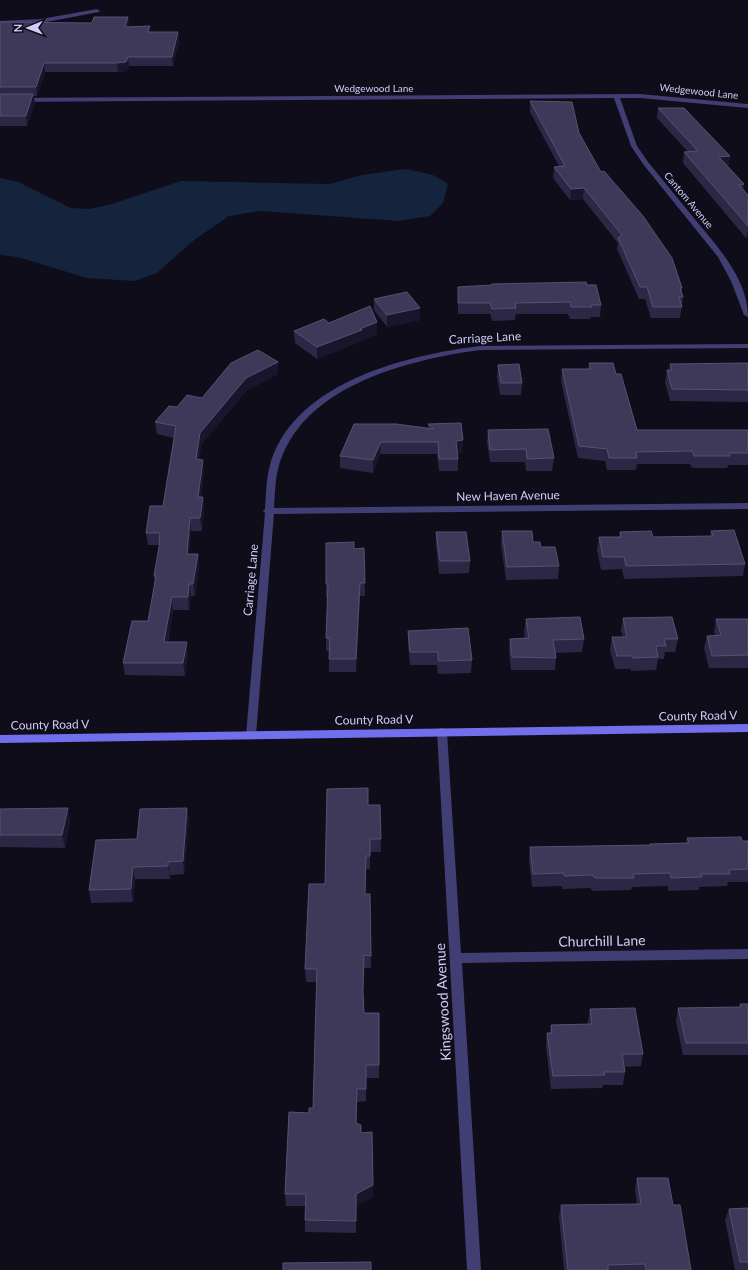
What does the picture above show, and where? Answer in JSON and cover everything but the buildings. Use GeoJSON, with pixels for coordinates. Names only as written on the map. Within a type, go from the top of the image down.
{"type":"FeatureCollection","features":[{"type":"Feature","properties":{"kind":"main road","name":"County Road V"},"geometry":{"type":"LineString","coordinates":[[0,739],[748,728]]}},
{"type":"Feature","properties":{"kind":"street"},"geometry":{"type":"LineString","coordinates":[[0,23],[36,21],[97,11]]}},
{"type":"Feature","properties":{"kind":"street","name":"Wedgewood Lane"},"geometry":{"type":"LineString","coordinates":[[0,100],[616,96],[654,97],[748,106]]}},
{"type":"Feature","properties":{"kind":"street","name":"Cantom Avenue"},"geometry":{"type":"LineString","coordinates":[[616,96],[636,151],[721,256],[735,281],[748,315]]}},
{"type":"Feature","properties":{"kind":"street","name":"Carriage Lane"},"geometry":{"type":"LineString","coordinates":[[250,735],[268,511],[273,470],[279,451],[293,429],[310,412],[336,394],[372,374],[399,364],[436,354],[480,348],[748,346]]}},
{"type":"Feature","properties":{"kind":"street","name":"New Haven Avenue"},"geometry":{"type":"LineString","coordinates":[[268,511],[748,506]]}},
{"type":"Feature","properties":{"kind":"street","name":"Kingswood Avenue"},"geometry":{"type":"LineString","coordinates":[[442,732],[474,1270]]}},
{"type":"Feature","properties":{"kind":"street","name":"Churchill Lane"},"geometry":{"type":"LineString","coordinates":[[456,958],[748,954]]}},
{"type":"Feature","properties":{"kind":"water"},"geometry":{"type":"Polygon","coordinates":[[[406,169],[433,175],[448,184],[443,203],[430,216],[399,221],[260,211],[229,216],[194,240],[157,273],[135,281],[87,278],[18,257],[0,255],[0,178],[18,182],[71,208],[89,209],[112,204],[181,181],[330,184],[361,175],[406,169]]]}}]}
